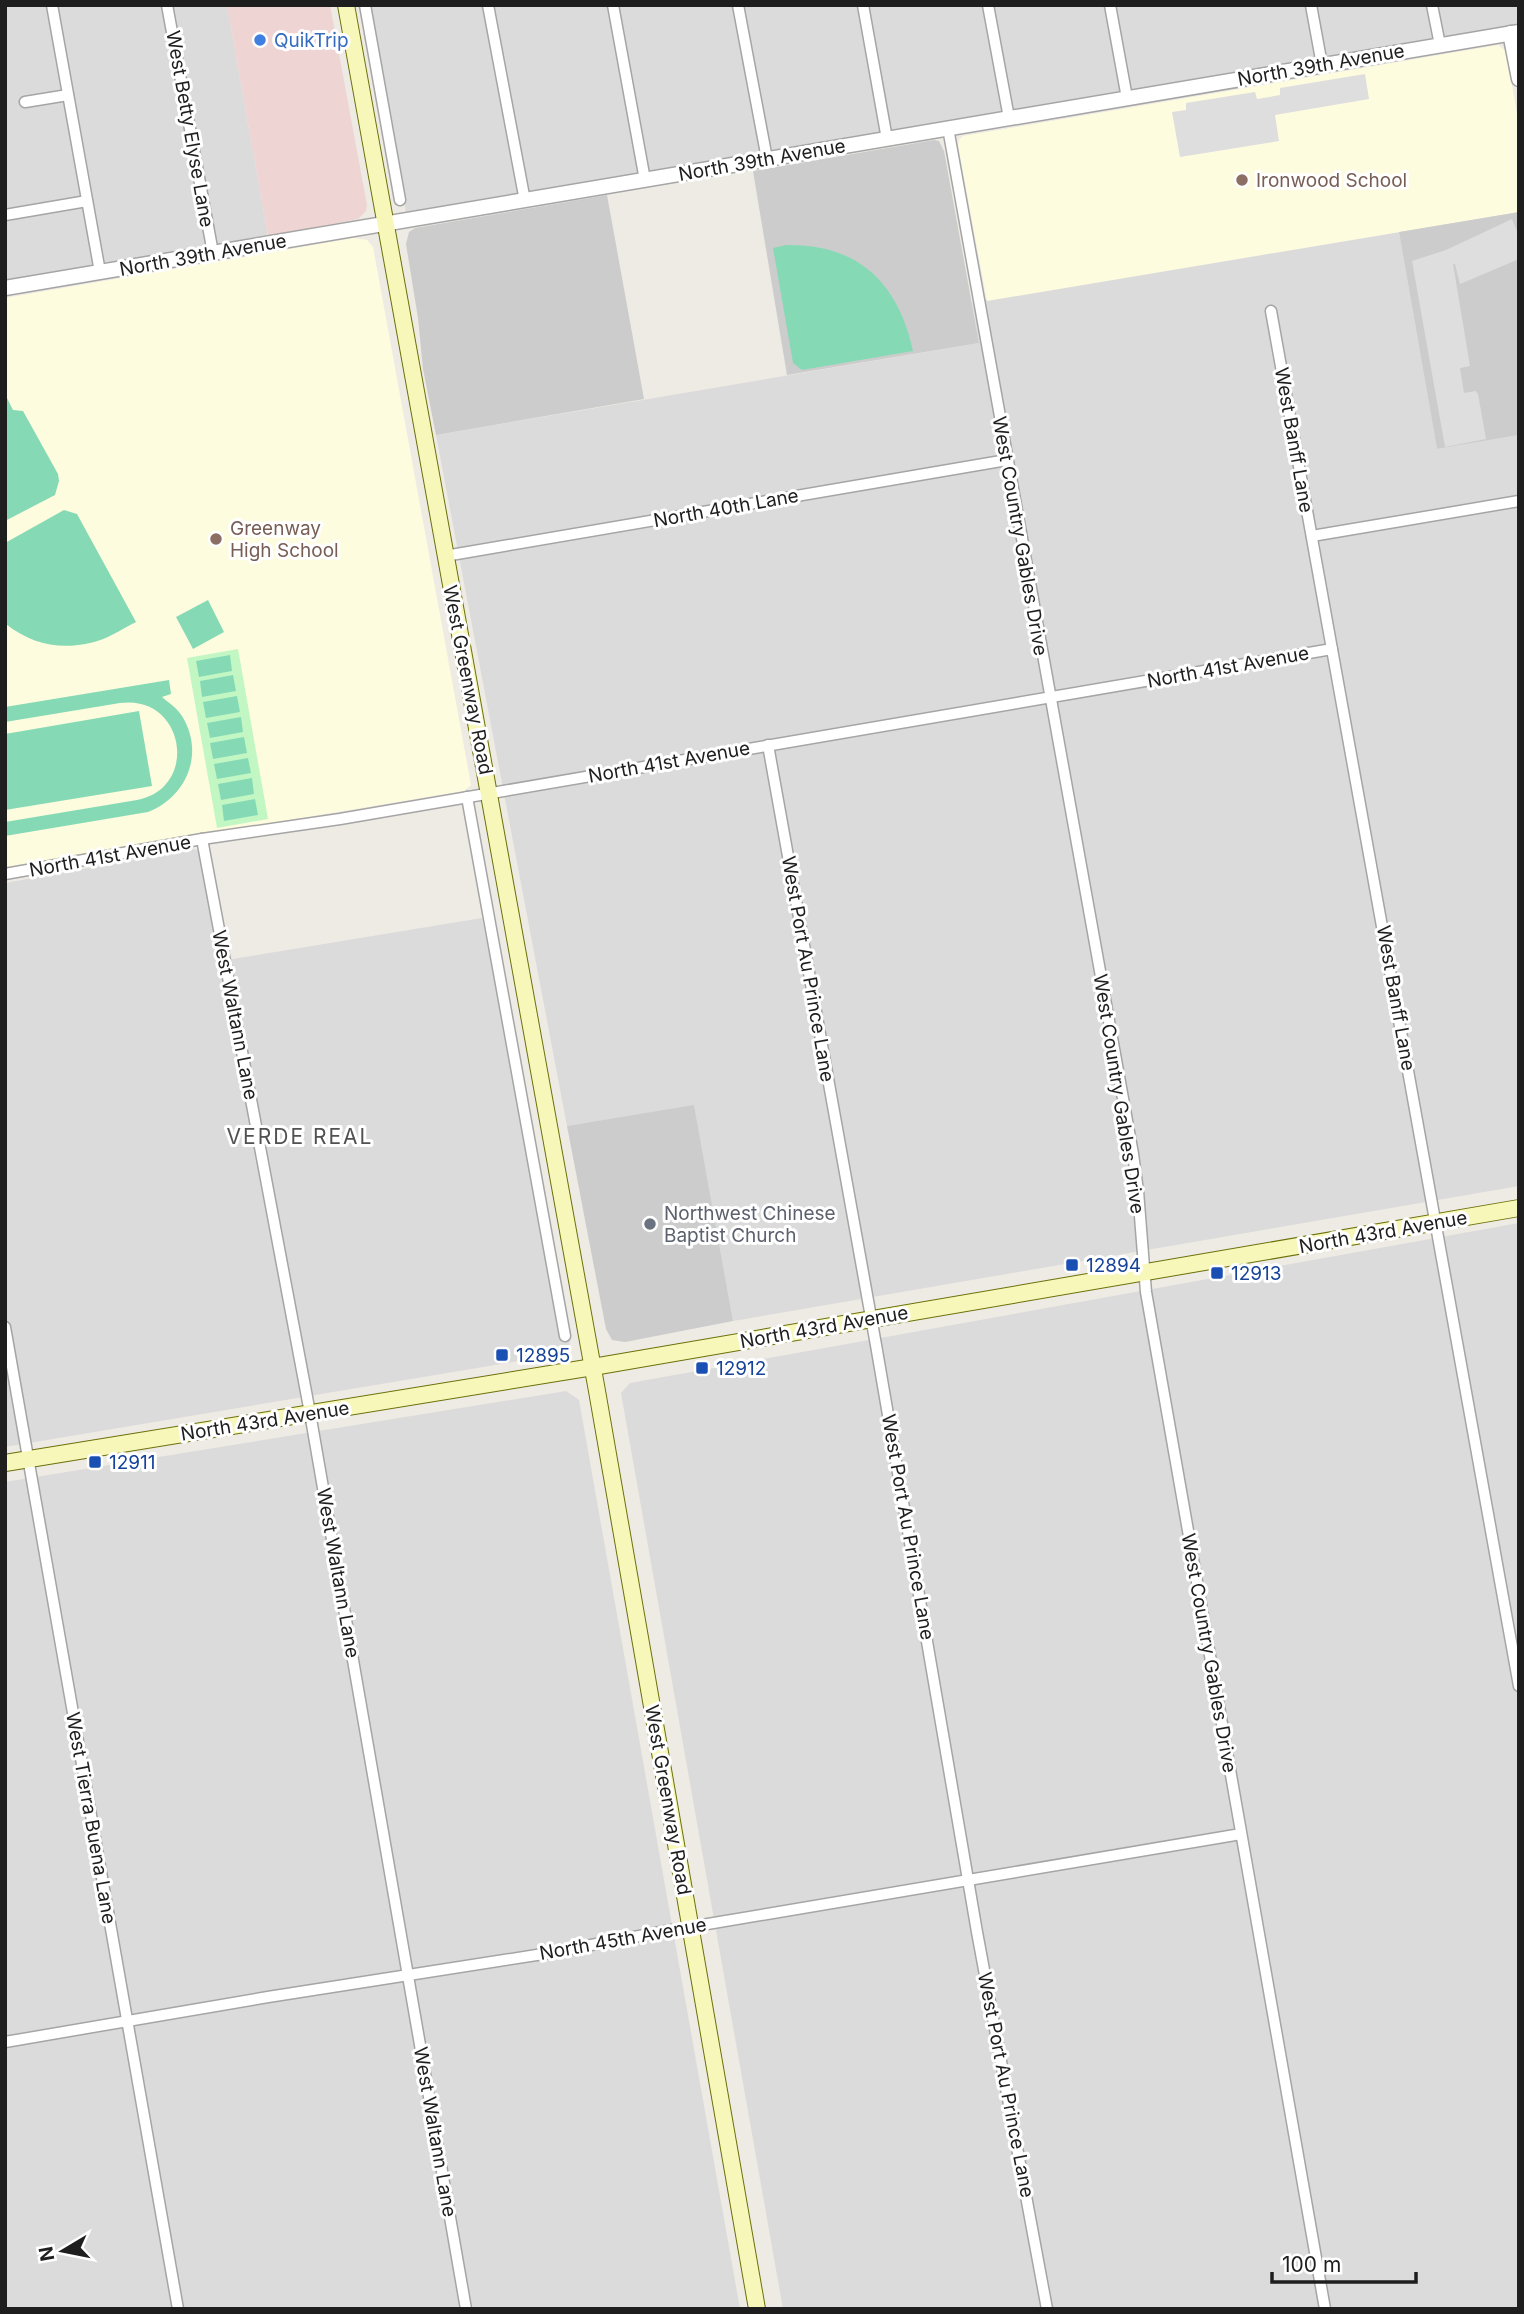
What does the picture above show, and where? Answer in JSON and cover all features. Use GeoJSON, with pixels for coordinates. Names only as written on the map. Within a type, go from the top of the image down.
{"type":"FeatureCollection","features":[{"type":"Feature","properties":{"kind":"main road","name":"West Greenway Road"},"geometry":{"type":"LineString","coordinates":[[346,5],[593,1367],[757,2309]]}},
{"type":"Feature","properties":{"kind":"main road","name":"North 43rd Avenue"},"geometry":{"type":"LineString","coordinates":[[5,1463],[593,1367],[1519,1208]]}},
{"type":"Feature","properties":{"kind":"street"},"geometry":{"type":"LineString","coordinates":[[52,5],[100,272]]}},
{"type":"Feature","properties":{"kind":"street","name":"West Betty Elyse Lane"},"geometry":{"type":"LineString","coordinates":[[167,5],[213,253]]}},
{"type":"Feature","properties":{"kind":"street"},"geometry":{"type":"LineString","coordinates":[[365,5],[400,201]]}},
{"type":"Feature","properties":{"kind":"street"},"geometry":{"type":"LineString","coordinates":[[488,5],[525,201]]}},
{"type":"Feature","properties":{"kind":"street"},"geometry":{"type":"LineString","coordinates":[[613,5],[645,180]]}},
{"type":"Feature","properties":{"kind":"street"},"geometry":{"type":"LineString","coordinates":[[738,5],[767,159]]}},
{"type":"Feature","properties":{"kind":"street"},"geometry":{"type":"LineString","coordinates":[[863,5],[887,139]]}},
{"type":"Feature","properties":{"kind":"street"},"geometry":{"type":"LineString","coordinates":[[988,5],[1009,118]]}},
{"type":"Feature","properties":{"kind":"street"},"geometry":{"type":"LineString","coordinates":[[1110,5],[1127,98]]}},
{"type":"Feature","properties":{"kind":"street"},"geometry":{"type":"LineString","coordinates":[[1311,5],[1322,65]]}},
{"type":"Feature","properties":{"kind":"street"},"geometry":{"type":"LineString","coordinates":[[1432,5],[1440,45]]}},
{"type":"Feature","properties":{"kind":"street"},"geometry":{"type":"LineString","coordinates":[[1515,32],[1519,79]]}},
{"type":"Feature","properties":{"kind":"street","name":"North 39th Avenue"},"geometry":{"type":"LineString","coordinates":[[5,288],[1515,32]]}},
{"type":"Feature","properties":{"kind":"street"},"geometry":{"type":"LineString","coordinates":[[358,69],[376,65]]}},
{"type":"Feature","properties":{"kind":"street"},"geometry":{"type":"LineString","coordinates":[[25,102],[68,95]]}},
{"type":"Feature","properties":{"kind":"street","name":"West Country Gables Drive"},"geometry":{"type":"LineString","coordinates":[[948,128],[1133,1154],[1150,1320],[1325,2309]]}},
{"type":"Feature","properties":{"kind":"street"},"geometry":{"type":"LineString","coordinates":[[5,215],[87,201]]}},
{"type":"Feature","properties":{"kind":"street","name":"West Banff Lane"},"geometry":{"type":"LineString","coordinates":[[1271,311],[1519,1686]]}},
{"type":"Feature","properties":{"kind":"street","name":"North 40th Lane"},"geometry":{"type":"LineString","coordinates":[[444,556],[1007,460]]}},
{"type":"Feature","properties":{"kind":"street"},"geometry":{"type":"LineString","coordinates":[[1312,536],[1519,501]]}},
{"type":"Feature","properties":{"kind":"street","name":"North 41st Avenue"},"geometry":{"type":"LineString","coordinates":[[5,874],[1332,649]]}},
{"type":"Feature","properties":{"kind":"street","name":"West Port Au Prince Lane"},"geometry":{"type":"LineString","coordinates":[[768,745],[1047,2309]]}},
{"type":"Feature","properties":{"kind":"street","name":"West Greenway Road"},"geometry":{"type":"LineString","coordinates":[[467,797],[565,1336]]}},
{"type":"Feature","properties":{"kind":"street","name":"West Waltann Lane"},"geometry":{"type":"LineString","coordinates":[[202,839],[310,1413],[466,2309]]}},
{"type":"Feature","properties":{"kind":"street"},"geometry":{"type":"LineString","coordinates":[[557,1295],[579,1290]]}},
{"type":"Feature","properties":{"kind":"street","name":"West Tierra Buena Lane"},"geometry":{"type":"LineString","coordinates":[[5,1327],[178,2309]]}},
{"type":"Feature","properties":{"kind":"street","name":"North 45th Avenue"},"geometry":{"type":"LineString","coordinates":[[5,2042],[1241,1834]]}},
{"type":"Feature","properties":{"kind":"shaded area"},"geometry":{"type":"Polygon","coordinates":[[[227,5],[268,236],[5,280],[5,6],[227,5]]]}},
{"type":"Feature","properties":{"kind":"shaded area"},"geometry":{"type":"Polygon","coordinates":[[[227,5],[330,5],[367,205],[366,211],[358,219],[268,236],[227,5]]]}},
{"type":"Feature","properties":{"kind":"shaded area"},"geometry":{"type":"Polygon","coordinates":[[[368,5],[1519,5],[1519,24],[406,212],[368,5]]]}},
{"type":"Feature","properties":{"kind":"shaded area","name":"Ironwood School"},"geometry":{"type":"Polygon","coordinates":[[[1498,45],[1506,51],[1519,125],[1519,212],[987,301],[958,145],[963,136],[1498,45]]]}},
{"type":"Feature","properties":{"kind":"shaded area"},"geometry":{"type":"Polygon","coordinates":[[[1365,74],[1369,99],[1275,115],[1279,141],[1180,157],[1172,112],[1186,110],[1186,103],[1255,92],[1257,99],[1280,95],[1280,88],[1365,74]]]}},
{"type":"Feature","properties":{"kind":"shaded area"},"geometry":{"type":"Polygon","coordinates":[[[939,141],[944,151],[979,343],[787,375],[753,171],[939,141]]]}},
{"type":"Feature","properties":{"kind":"shaded area"},"geometry":{"type":"Polygon","coordinates":[[[607,195],[644,399],[436,435],[423,369],[406,244],[409,232],[415,228],[607,195]]]}},
{"type":"Feature","properties":{"kind":"shaded area"},"geometry":{"type":"Polygon","coordinates":[[[1519,212],[1519,435],[1437,449],[1399,232],[1519,212]]]}},
{"type":"Feature","properties":{"kind":"shaded area"},"geometry":{"type":"Polygon","coordinates":[[[1512,219],[1519,236],[1519,259],[1460,284],[1453,264],[1470,366],[1460,368],[1464,393],[1476,391],[1478,394],[1486,439],[1445,447],[1412,261],[1446,250],[1512,219]]]}},
{"type":"Feature","properties":{"kind":"shaded area"},"geometry":{"type":"Polygon","coordinates":[[[1399,232],[1437,449],[1519,435],[1519,1186],[733,1321],[694,1106],[567,1126],[436,435],[979,343],[972,302],[1399,232]]]}},
{"type":"Feature","properties":{"kind":"shaded area","name":"Greenway High School"},"geometry":{"type":"Polygon","coordinates":[[[354,238],[367,240],[373,247],[471,785],[464,791],[5,867],[5,298],[354,238]]]}},
{"type":"Feature","properties":{"kind":"shaded area"},"geometry":{"type":"Polygon","coordinates":[[[193,849],[200,851],[221,961],[482,918],[571,1335],[569,1347],[561,1354],[5,1447],[5,883],[193,849]]]}},
{"type":"Feature","properties":{"kind":"shaded area","name":"Northwest Chinese Baptist Church"},"geometry":{"type":"Polygon","coordinates":[[[694,1105],[733,1321],[625,1342],[612,1340],[606,1329],[567,1126],[694,1105]]]}},
{"type":"Feature","properties":{"kind":"shaded area"},"geometry":{"type":"Polygon","coordinates":[[[1519,1223],[1519,2309],[783,2309],[621,1393],[630,1383],[1519,1223]]]}},
{"type":"Feature","properties":{"kind":"shaded area"},"geometry":{"type":"Polygon","coordinates":[[[566,1391],[579,1400],[740,2309],[5,2309],[5,1482],[566,1391]]]}},
{"type":"Feature","properties":{"kind":"green space"},"geometry":{"type":"Polygon","coordinates":[[[786,245],[812,246],[835,252],[854,260],[871,272],[897,306],[913,351],[802,370],[793,363],[773,248],[786,245]]]}},
{"type":"Feature","properties":{"kind":"green space"},"geometry":{"type":"Polygon","coordinates":[[[5,394],[13,410],[23,411],[58,474],[59,481],[55,495],[5,521],[5,394]]]}},
{"type":"Feature","properties":{"kind":"green space"},"geometry":{"type":"Polygon","coordinates":[[[64,510],[77,514],[136,622],[96,642],[67,646],[35,641],[6,624],[5,543],[64,510]]]}},
{"type":"Feature","properties":{"kind":"green space"},"geometry":{"type":"Polygon","coordinates":[[[208,600],[224,632],[193,649],[176,617],[208,600]]]}},
{"type":"Feature","properties":{"kind":"green space"},"geometry":{"type":"Polygon","coordinates":[[[238,649],[268,819],[217,828],[187,658],[238,649]]]}},
{"type":"Feature","properties":{"kind":"green space"},"geometry":{"type":"Polygon","coordinates":[[[230,655],[232,671],[199,677],[196,661],[230,655]]]}},
{"type":"Feature","properties":{"kind":"green space"},"geometry":{"type":"Polygon","coordinates":[[[233,675],[236,691],[202,697],[200,681],[233,675]]]}},
{"type":"Feature","properties":{"kind":"green space"},"geometry":{"type":"Polygon","coordinates":[[[169,680],[171,694],[162,697],[182,716],[192,744],[192,759],[188,772],[173,796],[148,812],[5,836],[5,822],[137,800],[157,792],[170,779],[176,762],[176,744],[171,727],[159,713],[142,704],[120,703],[5,722],[5,707],[169,680]]]}},
{"type":"Feature","properties":{"kind":"green space"},"geometry":{"type":"Polygon","coordinates":[[[237,696],[240,712],[206,718],[203,702],[237,696]]]}},
{"type":"Feature","properties":{"kind":"green space"},"geometry":{"type":"Polygon","coordinates":[[[139,711],[152,786],[5,810],[5,734],[139,711]]]}},
{"type":"Feature","properties":{"kind":"green space"},"geometry":{"type":"Polygon","coordinates":[[[241,717],[243,732],[210,738],[207,723],[241,717]]]}},
{"type":"Feature","properties":{"kind":"green space"},"geometry":{"type":"Polygon","coordinates":[[[244,737],[247,753],[213,759],[210,743],[244,737]]]}},
{"type":"Feature","properties":{"kind":"green space"},"geometry":{"type":"Polygon","coordinates":[[[248,758],[251,773],[217,779],[214,764],[248,758]]]}},
{"type":"Feature","properties":{"kind":"green space"},"geometry":{"type":"Polygon","coordinates":[[[252,778],[254,794],[221,800],[218,784],[252,778]]]}},
{"type":"Feature","properties":{"kind":"green space"},"geometry":{"type":"Polygon","coordinates":[[[255,799],[258,815],[224,821],[222,805],[255,799]]]}},
{"type":"Feature","properties":{"kind":"place","name":"QuikTrip"},"geometry":{"type":"Point","coordinates":[260,40]}},
{"type":"Feature","properties":{"kind":"place","name":"Ironwood School"},"geometry":{"type":"Point","coordinates":[1242,180]}},
{"type":"Feature","properties":{"kind":"place","name":"Greenway High School"},"geometry":{"type":"Point","coordinates":[216,539]}},
{"type":"Feature","properties":{"kind":"place","name":"Northwest Chinese Baptist Church"},"geometry":{"type":"Point","coordinates":[650,1224]}},
{"type":"Feature","properties":{"kind":"place","name":"12894"},"geometry":{"type":"Point","coordinates":[1072,1265]}},
{"type":"Feature","properties":{"kind":"place","name":"12913"},"geometry":{"type":"Point","coordinates":[1217,1273]}},
{"type":"Feature","properties":{"kind":"place","name":"12895"},"geometry":{"type":"Point","coordinates":[502,1355]}},
{"type":"Feature","properties":{"kind":"place","name":"12912"},"geometry":{"type":"Point","coordinates":[702,1368]}},
{"type":"Feature","properties":{"kind":"place","name":"12911"},"geometry":{"type":"Point","coordinates":[95,1462]}},
{"type":"Feature","properties":{"kind":"district","name":"VERDE REAL"},"geometry":{"type":"Point","coordinates":[300,1136]}}]}
